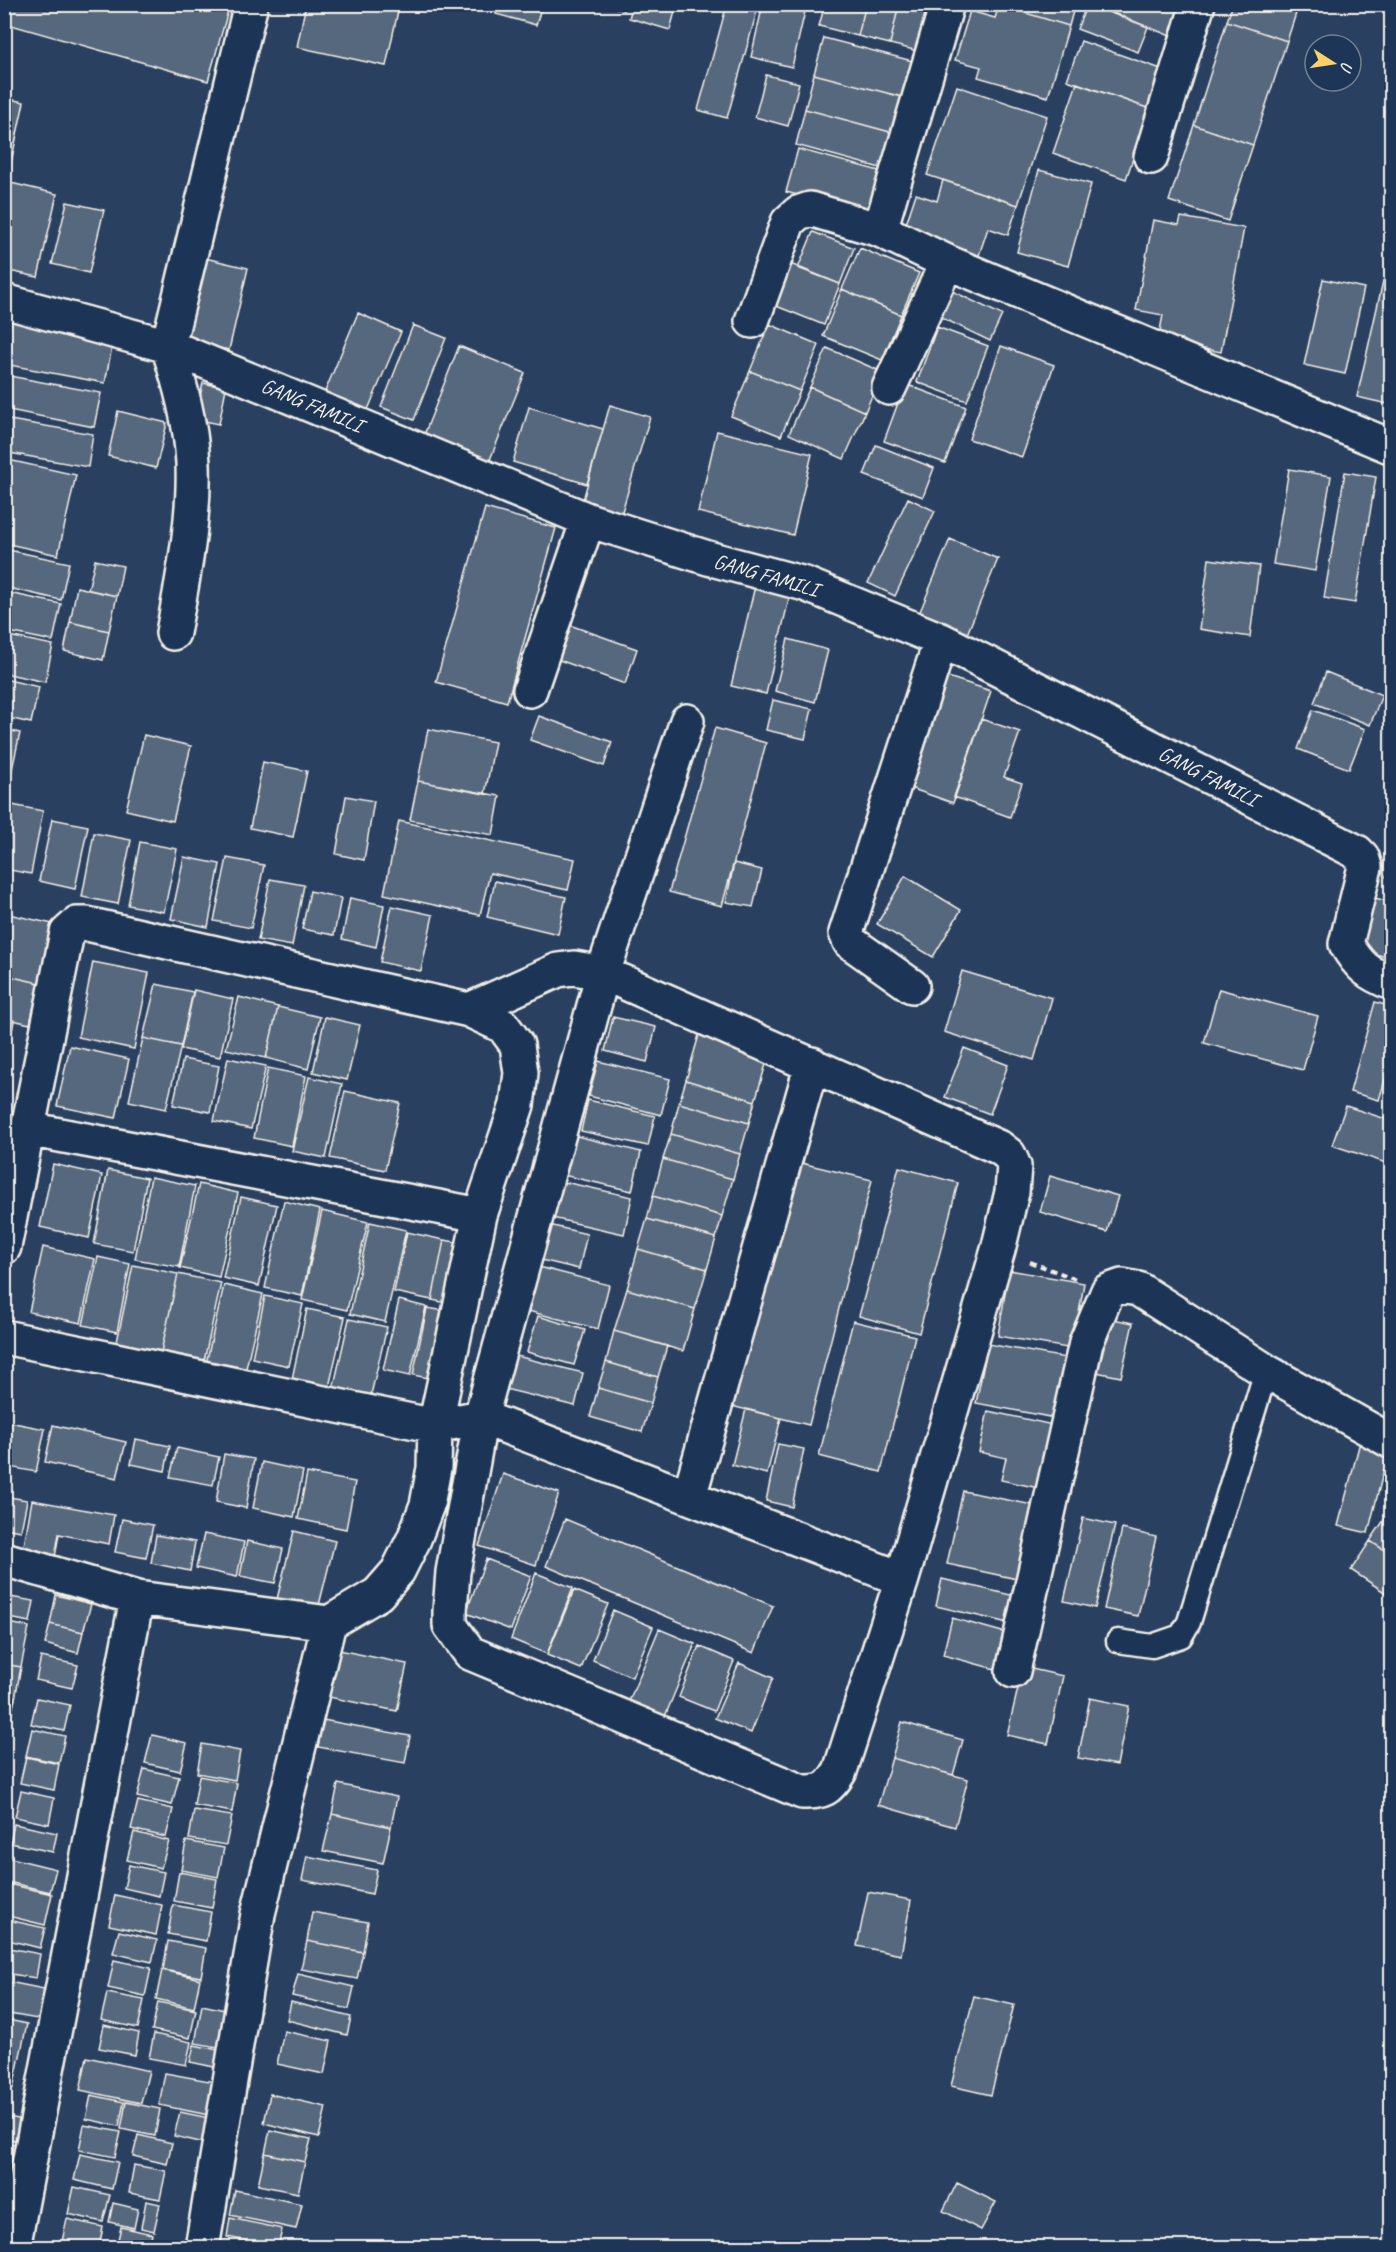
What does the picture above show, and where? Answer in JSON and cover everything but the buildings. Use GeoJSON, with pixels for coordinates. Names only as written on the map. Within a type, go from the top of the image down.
{"type":"FeatureCollection","features":[{"type":"Feature","properties":{"kind":"street"},"geometry":{"type":"LineString","coordinates":[[173,633],[190,532],[193,462],[183,396],[168,346],[251,4]]}},
{"type":"Feature","properties":{"kind":"street"},"geometry":{"type":"LineString","coordinates":[[880,230],[947,4]]}},
{"type":"Feature","properties":{"kind":"street"},"geometry":{"type":"LineString","coordinates":[[1151,157],[1198,4]]}},
{"type":"Feature","properties":{"kind":"street"},"geometry":{"type":"LineString","coordinates":[[752,321],[788,222],[798,213],[810,209],[880,230],[947,262],[1392,447]]}},
{"type":"Feature","properties":{"kind":"street"},"geometry":{"type":"LineString","coordinates":[[889,388],[947,262]]}},
{"type":"Feature","properties":{"kind":"street","name":"GANG FAMILI"},"geometry":{"type":"LineString","coordinates":[[4,301],[168,346],[588,520],[708,558],[805,584],[941,640],[1357,852],[1362,857],[1365,867],[1347,944],[1357,962],[1376,977],[1392,983]]}},
{"type":"Feature","properties":{"kind":"street"},"geometry":{"type":"LineString","coordinates":[[530,690],[588,520]]}},
{"type":"Feature","properties":{"kind":"street"},"geometry":{"type":"LineString","coordinates":[[912,986],[850,942],[846,933],[941,640]]}},
{"type":"Feature","properties":{"kind":"street"},"geometry":{"type":"LineString","coordinates":[[469,1010],[558,970],[574,968],[603,973],[1000,1148],[1009,1155],[1014,1166],[1012,1192],[998,1250],[902,1579],[840,1771],[832,1784],[820,1792],[802,1792],[470,1653],[450,1625],[453,1572],[481,1417],[603,973],[687,721]]}},
{"type":"Feature","properties":{"kind":"street"},"geometry":{"type":"LineString","coordinates":[[4,1247],[67,933],[77,924],[87,924],[469,1010],[503,1026],[517,1045],[521,1072],[517,1105],[480,1215],[435,1426],[434,1468],[427,1505],[398,1571],[378,1594],[329,1623],[137,1598],[4,1559]]}},
{"type":"Feature","properties":{"kind":"street"},"geometry":{"type":"LineString","coordinates":[[689,1497],[812,1064]]}},
{"type":"Feature","properties":{"kind":"street"},"geometry":{"type":"LineString","coordinates":[[28,1129],[480,1215]]}},
{"type":"Feature","properties":{"kind":"street"},"geometry":{"type":"LineString","coordinates":[[1014,1671],[1086,1343],[1108,1291],[1122,1286],[1138,1289],[1266,1371],[1392,1442]]}},
{"type":"Feature","properties":{"kind":"street"},"geometry":{"type":"LineString","coordinates":[[4,1337],[435,1426],[481,1417],[902,1579]]}},
{"type":"Feature","properties":{"kind":"street"},"geometry":{"type":"LineString","coordinates":[[13,2247],[137,1598]]}},
{"type":"Feature","properties":{"kind":"street"},"geometry":{"type":"LineString","coordinates":[[202,2247],[258,1914],[329,1623]]}},
{"type":"Feature","properties":{"kind":"lane"},"geometry":{"type":"LineString","coordinates":[[1118,1641],[1152,1646],[1181,1636],[1189,1622],[1266,1371]]}},
{"type":"Feature","properties":{"kind":"path"},"geometry":{"type":"LineString","coordinates":[[998,1250],[1108,1291]]}}]}
